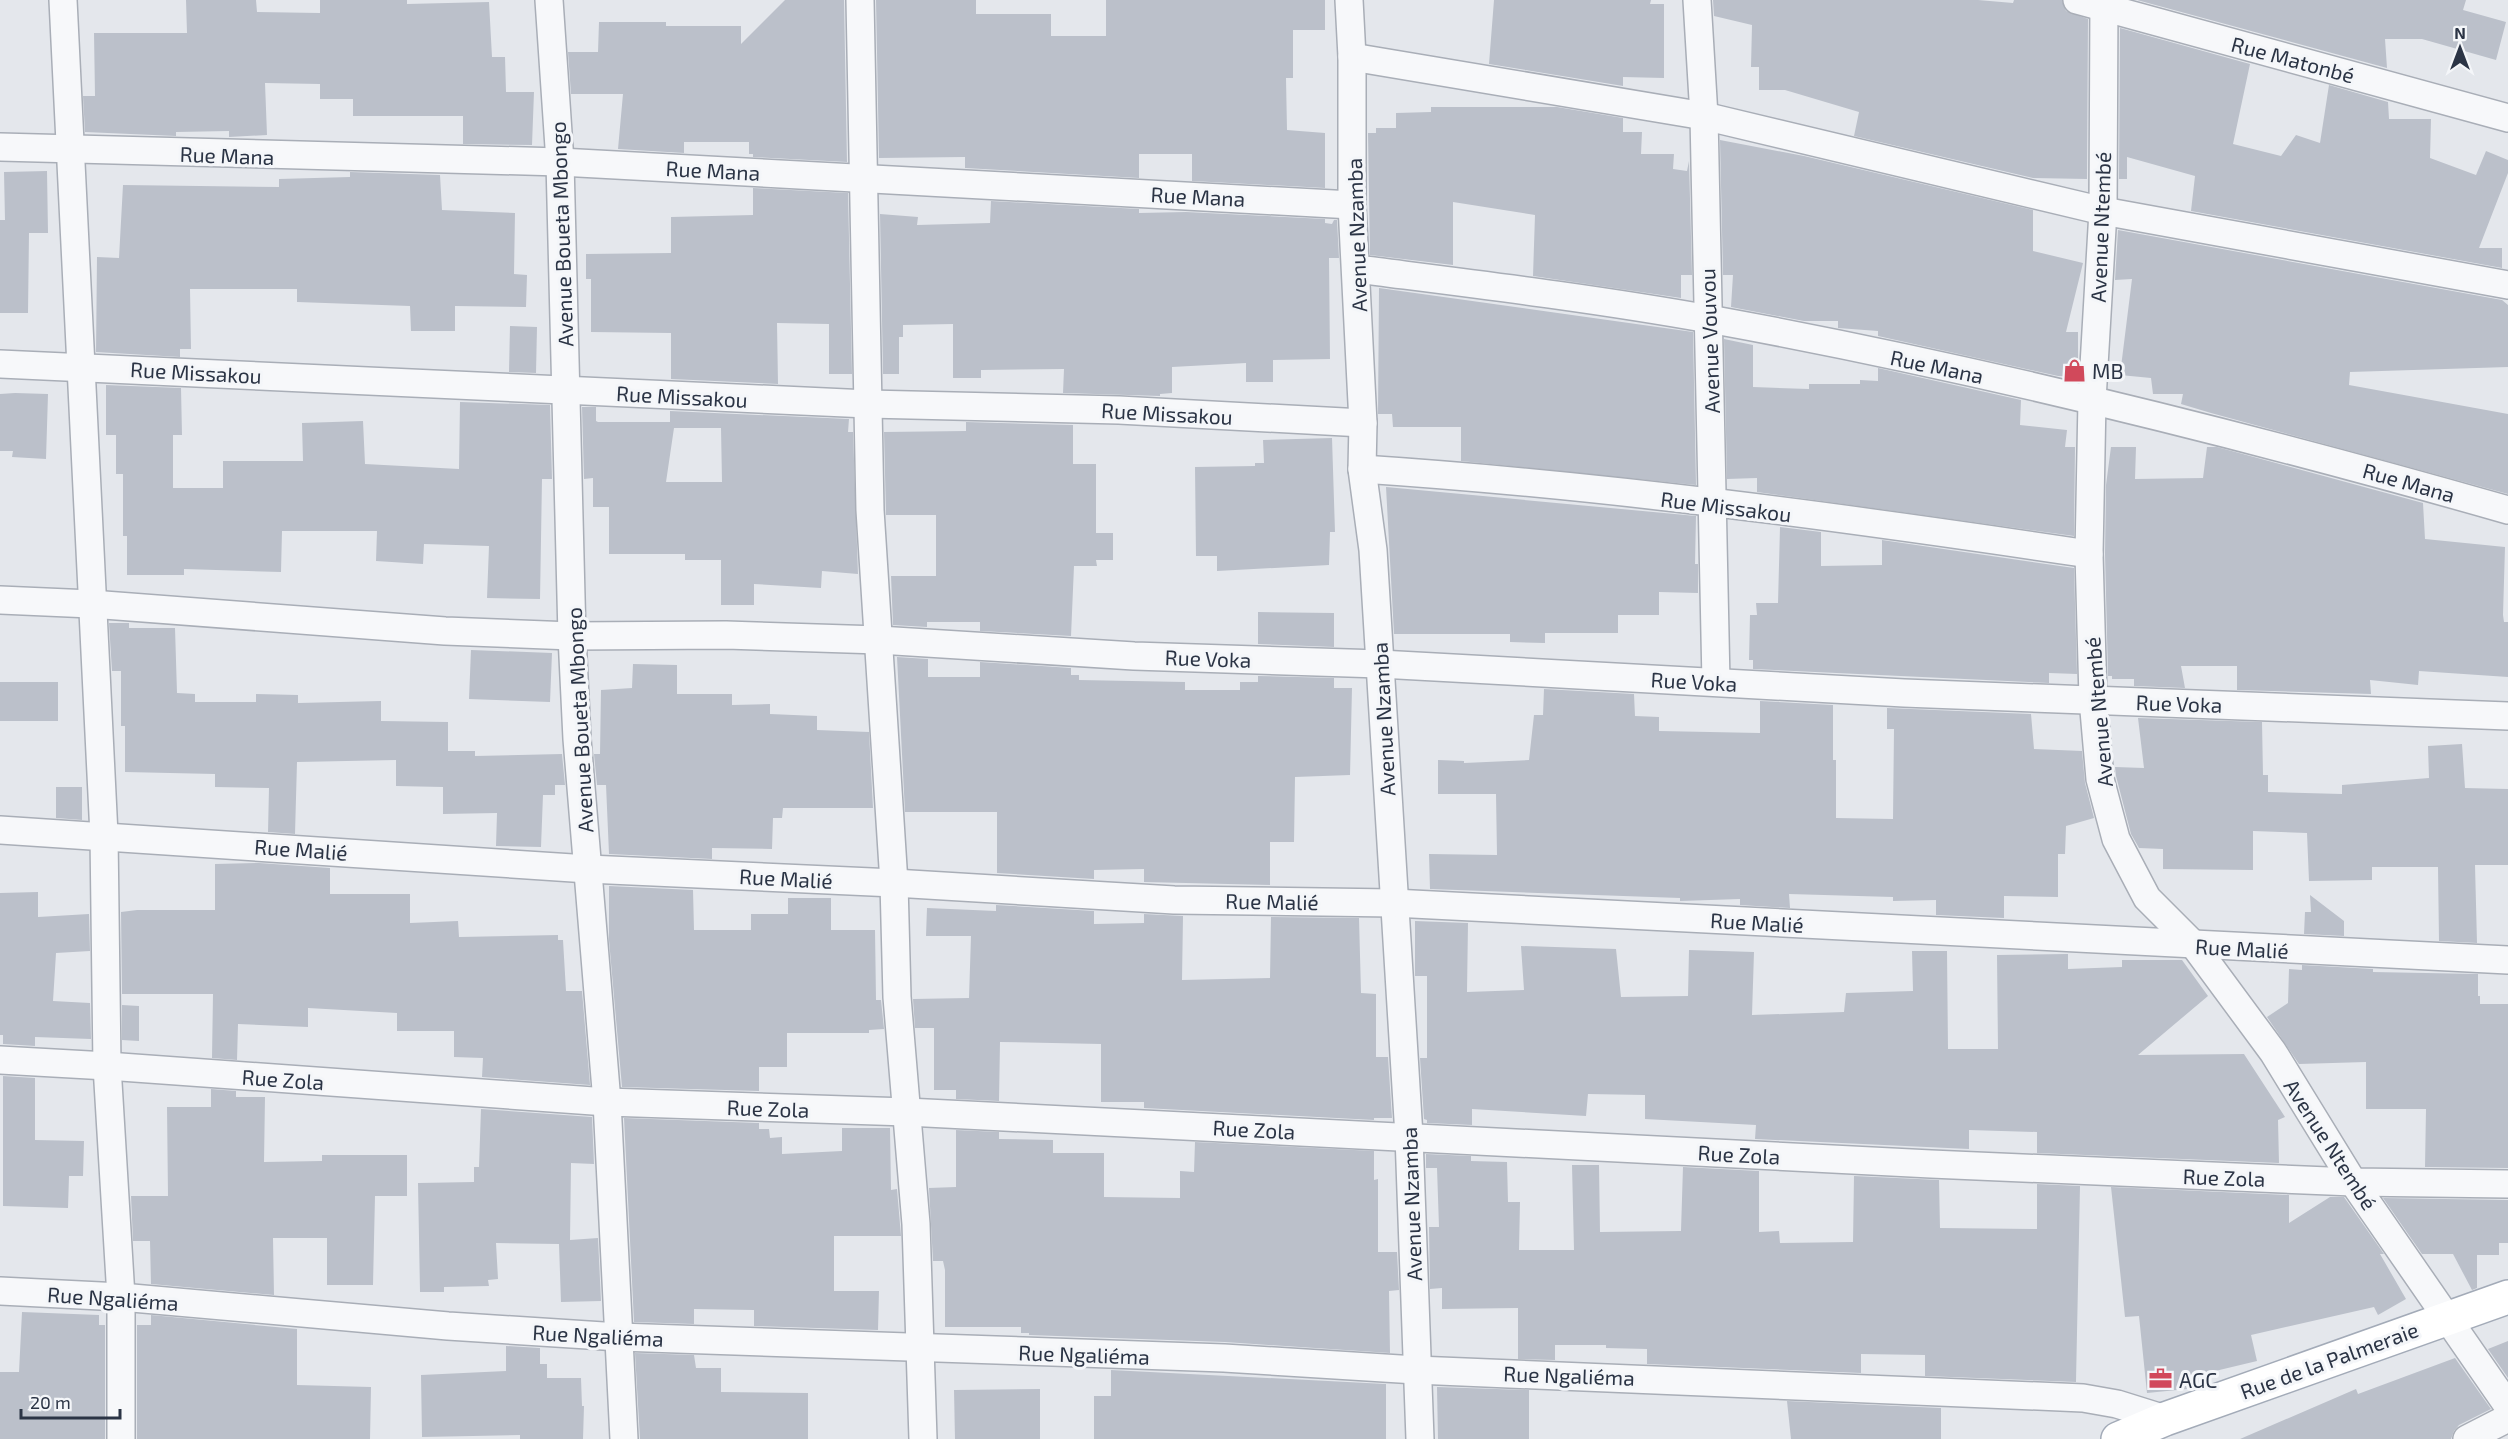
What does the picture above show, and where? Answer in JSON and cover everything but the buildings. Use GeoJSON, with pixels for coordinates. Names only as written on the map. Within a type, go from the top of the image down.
{"type":"FeatureCollection","features":[{"type":"Feature","properties":{"kind":"main road","name":"Rue de la Palmeraie"},"geometry":{"type":"LineString","coordinates":[[2118,1439],[2165,1419],[2508,1297]]}},
{"type":"Feature","properties":{"kind":"street"},"geometry":{"type":"LineString","coordinates":[[63,0],[104,835],[107,1066],[121,1297],[121,1439]]}},
{"type":"Feature","properties":{"kind":"street","name":"Avenue Boueta Mbongo"},"geometry":{"type":"LineString","coordinates":[[549,0],[560,162],[572,636],[607,1102],[624,1439]]}},
{"type":"Feature","properties":{"kind":"street"},"geometry":{"type":"LineString","coordinates":[[860,0],[870,510],[894,883],[897,997],[916,1224],[923,1439]]}},
{"type":"Feature","properties":{"kind":"street","name":"Avenue Nzamba"},"geometry":{"type":"LineString","coordinates":[[1349,0],[1352,57],[1352,205],[1357,268],[1363,423],[1362,469],[1373,550],[1380,664],[1408,1136],[1420,1439]]}},
{"type":"Feature","properties":{"kind":"street","name":"Avenue Vouvou"},"geometry":{"type":"LineString","coordinates":[[1697,0],[1704,116],[1716,682]]}},
{"type":"Feature","properties":{"kind":"street","name":"Rue Matonbé"},"geometry":{"type":"LineString","coordinates":[[2078,0],[2104,4],[2508,118]]}},
{"type":"Feature","properties":{"kind":"street","name":"Avenue Ntembé"},"geometry":{"type":"LineString","coordinates":[[2104,4],[2103,211],[2092,400],[2089,554],[2092,699],[2100,779],[2116,839],[2147,898],[2194,945],[2273,1052],[2353,1182],[2508,1406]]}},
{"type":"Feature","properties":{"kind":"street"},"geometry":{"type":"LineString","coordinates":[[1352,57],[1704,116],[2103,211],[2508,285]]}},
{"type":"Feature","properties":{"kind":"street","name":"Rue Mana"},"geometry":{"type":"LineString","coordinates":[[0,147],[560,162],[1352,205]]}},
{"type":"Feature","properties":{"kind":"street","name":"Rue Mana"},"geometry":{"type":"LineString","coordinates":[[1357,268],[1708,319],[2092,400],[2327,458],[2508,510]]}},
{"type":"Feature","properties":{"kind":"street","name":"Rue Missakou"},"geometry":{"type":"LineString","coordinates":[[0,364],[868,404],[1119,410],[1363,423]]}},
{"type":"Feature","properties":{"kind":"street","name":"Rue Missakou"},"geometry":{"type":"LineString","coordinates":[[1362,469],[1514,479],[1963,535],[2089,554]]}},
{"type":"Feature","properties":{"kind":"street","name":"Rue Voka"},"geometry":{"type":"LineString","coordinates":[[0,600],[91,604],[445,631],[572,636],[726,635],[879,640],[1134,656],[1380,664],[1904,693],[2508,716]]}},
{"type":"Feature","properties":{"kind":"street","name":"Rue Malié"},"geometry":{"type":"LineString","coordinates":[[0,830],[104,835],[588,869],[894,883],[1174,900],[1393,903],[2020,933],[2194,945],[2508,960]]}},
{"type":"Feature","properties":{"kind":"street","name":"Rue Zola"},"geometry":{"type":"LineString","coordinates":[[0,1060],[607,1102],[907,1112],[1931,1164],[2353,1182],[2508,1184]]}},
{"type":"Feature","properties":{"kind":"street","name":"Rue Ngaliéma"},"geometry":{"type":"LineString","coordinates":[[0,1291],[121,1297],[447,1326],[619,1337],[1224,1358],[1416,1370],[2083,1398],[2117,1404],[2165,1419]]}},
{"type":"Feature","properties":{"kind":"street"},"geometry":{"type":"LineString","coordinates":[[2467,1439],[2508,1418]]}},
{"type":"Feature","properties":{"kind":"place","name":"MB"},"geometry":{"type":"Point","coordinates":[2074,370]}},
{"type":"Feature","properties":{"kind":"place","name":"AGC"},"geometry":{"type":"Point","coordinates":[2161,1379]}}]}
